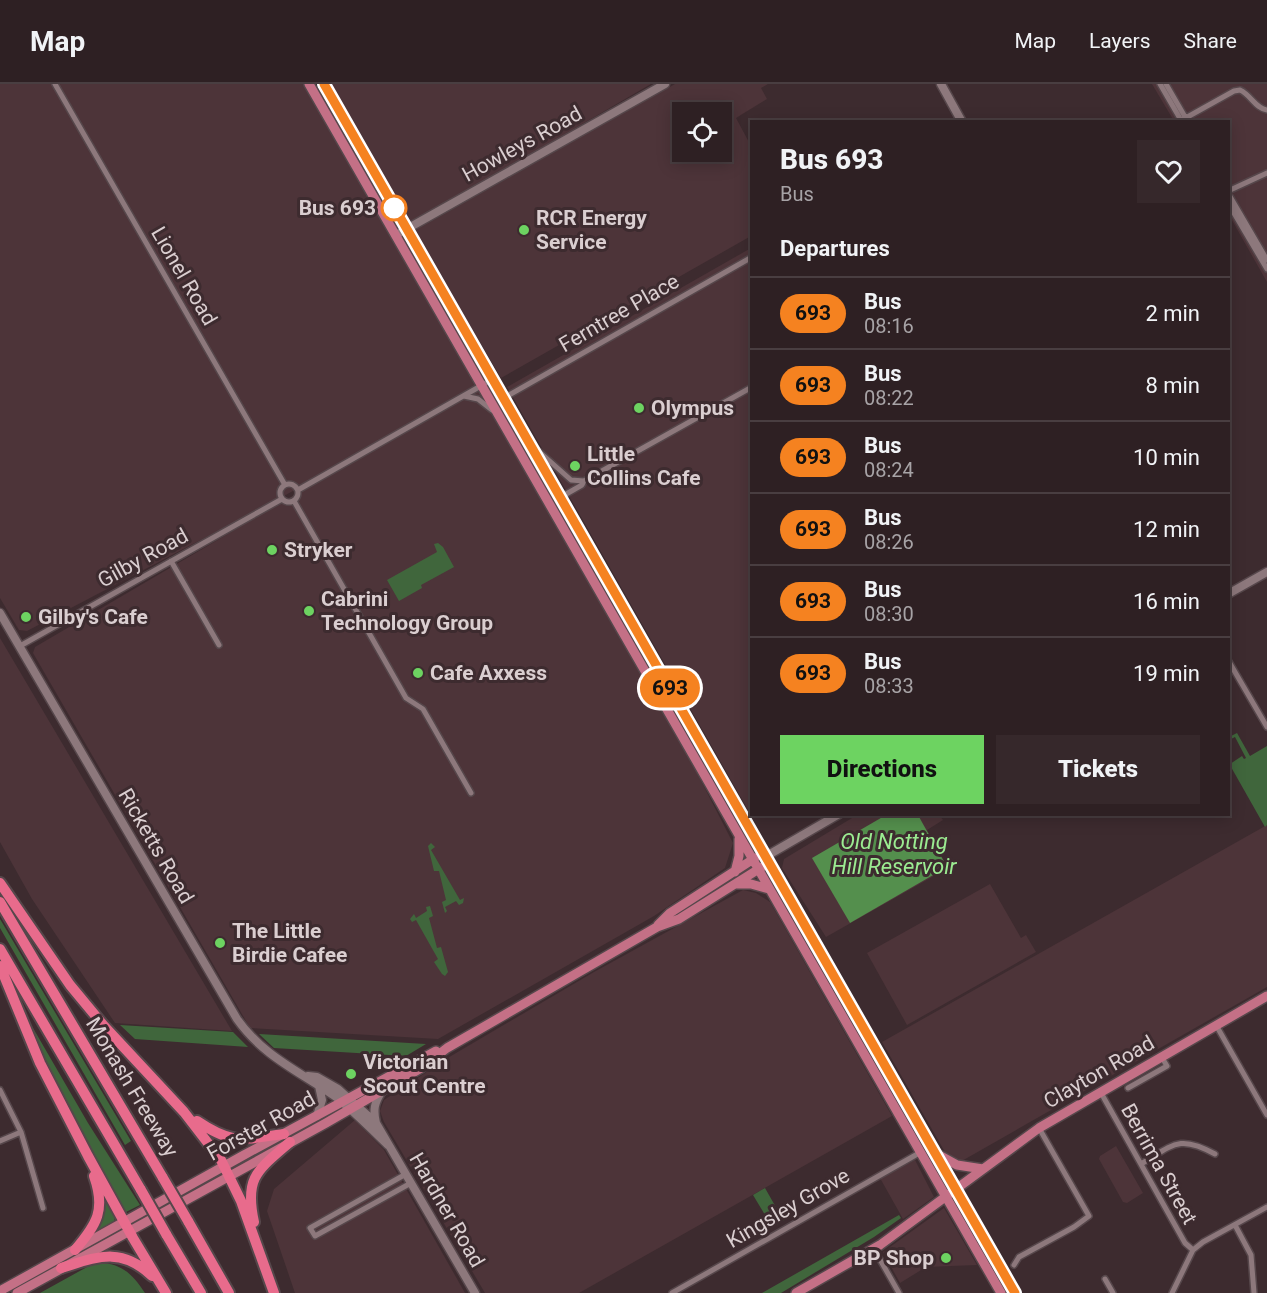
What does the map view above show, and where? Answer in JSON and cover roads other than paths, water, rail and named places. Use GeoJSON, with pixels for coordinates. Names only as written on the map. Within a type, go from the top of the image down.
{"type":"FeatureCollection","features":[{"type":"Feature","properties":{"kind":"highway"},"geometry":{"type":"LineString","coordinates":[[0,883],[70,985],[110,1033],[207,1139],[230,1176],[261,1253],[274,1293]]}},
{"type":"Feature","properties":{"kind":"highway","name":"Monash Freeway"},"geometry":{"type":"LineString","coordinates":[[0,902],[229,1293]]}},
{"type":"Feature","properties":{"kind":"highway","name":"Monash Freeway"},"geometry":{"type":"LineString","coordinates":[[0,949],[201,1293]]}},
{"type":"Feature","properties":{"kind":"highway"},"geometry":{"type":"LineString","coordinates":[[0,966],[28,1039],[129,1232],[166,1293]]}},
{"type":"Feature","properties":{"kind":"highway"},"geometry":{"type":"LineString","coordinates":[[184,1112],[225,1137],[251,1140],[287,1138]]}},
{"type":"Feature","properties":{"kind":"highway"},"geometry":{"type":"LineString","coordinates":[[261,1253],[252,1214],[250,1197],[252,1187],[258,1170],[287,1138]]}},
{"type":"Feature","properties":{"kind":"highway"},"geometry":{"type":"LineString","coordinates":[[75,1250],[92,1230],[99,1209],[97,1185],[88,1156]]}},
{"type":"Feature","properties":{"kind":"highway"},"geometry":{"type":"LineString","coordinates":[[61,1268],[96,1257],[115,1256],[132,1261],[159,1282]]}},
{"type":"Feature","properties":{"kind":"main road"},"geometry":{"type":"LineString","coordinates":[[309,84],[752,860],[922,1151],[1001,1293]]}},
{"type":"Feature","properties":{"kind":"main road"},"geometry":{"type":"LineString","coordinates":[[324,84],[768,857],[1015,1293]]}},
{"type":"Feature","properties":{"kind":"main road"},"geometry":{"type":"LineString","coordinates":[[645,670],[656,663]]}},
{"type":"Feature","properties":{"kind":"main road"},"geometry":{"type":"LineString","coordinates":[[735,872],[739,835]]}},
{"type":"Feature","properties":{"kind":"main road","name":"Forster Road"},"geometry":{"type":"LineString","coordinates":[[657,927],[670,913],[752,860],[768,857]]}},
{"type":"Feature","properties":{"kind":"main road","name":"Forster Road"},"geometry":{"type":"LineString","coordinates":[[0,1291],[224,1166],[287,1138],[349,1103],[408,1065],[447,1048],[657,927],[679,919],[758,870],[768,857]]}},
{"type":"Feature","properties":{"kind":"main road"},"geometry":{"type":"LineString","coordinates":[[736,884],[751,884],[769,889]]}},
{"type":"Feature","properties":{"kind":"main road"},"geometry":{"type":"LineString","coordinates":[[811,960],[821,954]]}},
{"type":"Feature","properties":{"kind":"main road","name":"Clayton Road"},"geometry":{"type":"LineString","coordinates":[[796,1293],[874,1248],[1039,1128],[1267,996]]}},
{"type":"Feature","properties":{"kind":"main road","name":"Forster Road"},"geometry":{"type":"LineString","coordinates":[[17,1293],[230,1176],[317,1116],[384,1089],[421,1068],[447,1048]]}},
{"type":"Feature","properties":{"kind":"main road"},"geometry":{"type":"LineString","coordinates":[[892,1100],[903,1094]]}},
{"type":"Feature","properties":{"kind":"main road"},"geometry":{"type":"LineString","coordinates":[[936,1154],[957,1165],[983,1168]]}},
{"type":"Feature","properties":{"kind":"street","name":"Lionel Road"},"geometry":{"type":"LineString","coordinates":[[55,84],[285,485]]}},
{"type":"Feature","properties":{"kind":"street","name":"Howleys Road"},"geometry":{"type":"LineString","coordinates":[[396,235],[665,84]]}},
{"type":"Feature","properties":{"kind":"street"},"geometry":{"type":"LineString","coordinates":[[941,84],[961,120]]}},
{"type":"Feature","properties":{"kind":"street"},"geometry":{"type":"LineString","coordinates":[[1160,84],[1184,120]]}},
{"type":"Feature","properties":{"kind":"street"},"geometry":{"type":"LineString","coordinates":[[1166,84],[1184,120]]}},
{"type":"Feature","properties":{"kind":"street"},"geometry":{"type":"LineString","coordinates":[[1184,120],[1241,87],[1260,109],[1267,110]]}},
{"type":"Feature","properties":{"kind":"street"},"geometry":{"type":"LineString","coordinates":[[1230,191],[1267,173]]}},
{"type":"Feature","properties":{"kind":"street"},"geometry":{"type":"LineString","coordinates":[[1230,196],[1267,269]]}},
{"type":"Feature","properties":{"kind":"street"},"geometry":{"type":"LineString","coordinates":[[1230,205],[1267,260]]}},
{"type":"Feature","properties":{"kind":"street","name":"Ferntree Place"},"geometry":{"type":"LineString","coordinates":[[504,398],[750,258]]}},
{"type":"Feature","properties":{"kind":"street"},"geometry":{"type":"LineString","coordinates":[[298,490],[493,379]]}},
{"type":"Feature","properties":{"kind":"street"},"geometry":{"type":"LineString","coordinates":[[561,497],[582,485],[584,481],[750,388]]}},
{"type":"Feature","properties":{"kind":"street"},"geometry":{"type":"LineString","coordinates":[[463,396],[478,399],[490,408],[507,428]]}},
{"type":"Feature","properties":{"kind":"street"},"geometry":{"type":"LineString","coordinates":[[530,443],[571,480],[584,481]]}},
{"type":"Feature","properties":{"kind":"street"},"geometry":{"type":"LineString","coordinates":[[291,484],[298,490],[298,496],[294,501],[288,502],[282,499],[280,493],[285,485],[291,484]]}},
{"type":"Feature","properties":{"kind":"street","name":"Gilby Road"},"geometry":{"type":"LineString","coordinates":[[20,646],[282,499]]}},
{"type":"Feature","properties":{"kind":"street"},"geometry":{"type":"LineString","coordinates":[[294,501],[406,698],[423,709],[471,793]]}},
{"type":"Feature","properties":{"kind":"street"},"geometry":{"type":"LineString","coordinates":[[171,561],[219,645]]}},
{"type":"Feature","properties":{"kind":"street"},"geometry":{"type":"LineString","coordinates":[[1230,591],[1267,572]]}},
{"type":"Feature","properties":{"kind":"street","name":"Ricketts Road"},"geometry":{"type":"LineString","coordinates":[[0,613],[237,1019],[258,1045],[270,1055],[349,1103]]}},
{"type":"Feature","properties":{"kind":"street"},"geometry":{"type":"LineString","coordinates":[[1230,663],[1267,727]]}},
{"type":"Feature","properties":{"kind":"street"},"geometry":{"type":"LineString","coordinates":[[768,857],[836,816]]}},
{"type":"Feature","properties":{"kind":"street"},"geometry":{"type":"LineString","coordinates":[[1216,1025],[1264,1104],[1267,1115]]}},
{"type":"Feature","properties":{"kind":"street"},"geometry":{"type":"LineString","coordinates":[[1128,1088],[1167,1066],[1161,1056]]}},
{"type":"Feature","properties":{"kind":"street","name":"Ricketts Road"},"geometry":{"type":"LineString","coordinates":[[305,1075],[330,1083],[349,1103]]}},
{"type":"Feature","properties":{"kind":"street"},"geometry":{"type":"LineString","coordinates":[[317,1116],[322,1100],[319,1086]]}},
{"type":"Feature","properties":{"kind":"street"},"geometry":{"type":"LineString","coordinates":[[376,1123],[374,1107],[384,1089]]}},
{"type":"Feature","properties":{"kind":"street"},"geometry":{"type":"LineString","coordinates":[[0,1090],[21,1132],[44,1208]]}},
{"type":"Feature","properties":{"kind":"street","name":"Berrima Street"},"geometry":{"type":"LineString","coordinates":[[1100,1091],[1185,1243],[1193,1250]]}},
{"type":"Feature","properties":{"kind":"street","name":"Hardner Road"},"geometry":{"type":"LineString","coordinates":[[349,1103],[376,1123],[475,1293]]}},
{"type":"Feature","properties":{"kind":"street","name":"Hardner Road"},"geometry":{"type":"LineString","coordinates":[[349,1103],[388,1145]]}},
{"type":"Feature","properties":{"kind":"street"},"geometry":{"type":"LineString","coordinates":[[1014,1265],[1019,1257],[1074,1227],[1089,1216],[1039,1128]]}},
{"type":"Feature","properties":{"kind":"street"},"geometry":{"type":"LineString","coordinates":[[0,1141],[21,1132]]}},
{"type":"Feature","properties":{"kind":"street"},"geometry":{"type":"LineString","coordinates":[[1141,1164],[1168,1148],[1184,1142],[1198,1145],[1215,1154]]}},
{"type":"Feature","properties":{"kind":"street","name":"Kingsley Grove"},"geometry":{"type":"LineString","coordinates":[[672,1293],[922,1151]]}},
{"type":"Feature","properties":{"kind":"street"},"geometry":{"type":"LineString","coordinates":[[406,1174],[310,1228],[315,1236],[411,1183]]}},
{"type":"Feature","properties":{"kind":"street"},"geometry":{"type":"LineString","coordinates":[[354,1204],[358,1211]]}},
{"type":"Feature","properties":{"kind":"street"},"geometry":{"type":"LineString","coordinates":[[1172,1293],[1193,1250],[1203,1242],[1267,1207]]}},
{"type":"Feature","properties":{"kind":"street"},"geometry":{"type":"LineString","coordinates":[[1235,1225],[1251,1255],[1254,1293]]}},
{"type":"Feature","properties":{"kind":"street"},"geometry":{"type":"LineString","coordinates":[[874,1248],[899,1293]]}},
{"type":"Feature","properties":{"kind":"street"},"geometry":{"type":"LineString","coordinates":[[1105,1280],[1113,1293]]}},
{"type":"Feature","properties":{"kind":"water","name":"Old Notting Hill Reservoir"},"geometry":{"type":"Polygon","coordinates":[[[884,816],[919,816],[947,867],[850,923],[812,858],[884,816]]]}},
{"type":"Feature","properties":{"kind":"place","name":"Bus 693"},"geometry":{"type":"Point","coordinates":[394,208]}},
{"type":"Feature","properties":{"kind":"place","name":"RCR Energy Service"},"geometry":{"type":"Point","coordinates":[524,230]}},
{"type":"Feature","properties":{"kind":"place","name":"Olympus"},"geometry":{"type":"Point","coordinates":[639,408]}},
{"type":"Feature","properties":{"kind":"place","name":"Little Collins Cafe"},"geometry":{"type":"Point","coordinates":[575,466]}},
{"type":"Feature","properties":{"kind":"place","name":"Stryker"},"geometry":{"type":"Point","coordinates":[272,550]}},
{"type":"Feature","properties":{"kind":"place","name":"Cabrini Technology Group"},"geometry":{"type":"Point","coordinates":[309,611]}},
{"type":"Feature","properties":{"kind":"place","name":"Gilby's Cafe"},"geometry":{"type":"Point","coordinates":[26,617]}},
{"type":"Feature","properties":{"kind":"place","name":"Cafe Axxess"},"geometry":{"type":"Point","coordinates":[418,673]}},
{"type":"Feature","properties":{"kind":"place","name":"The Little Birdie Cafee"},"geometry":{"type":"Point","coordinates":[220,943]}},
{"type":"Feature","properties":{"kind":"place","name":"Victorian Scout Centre"},"geometry":{"type":"Point","coordinates":[351,1074]}},
{"type":"Feature","properties":{"kind":"place","name":"BP Shop"},"geometry":{"type":"Point","coordinates":[946,1258]}}]}
